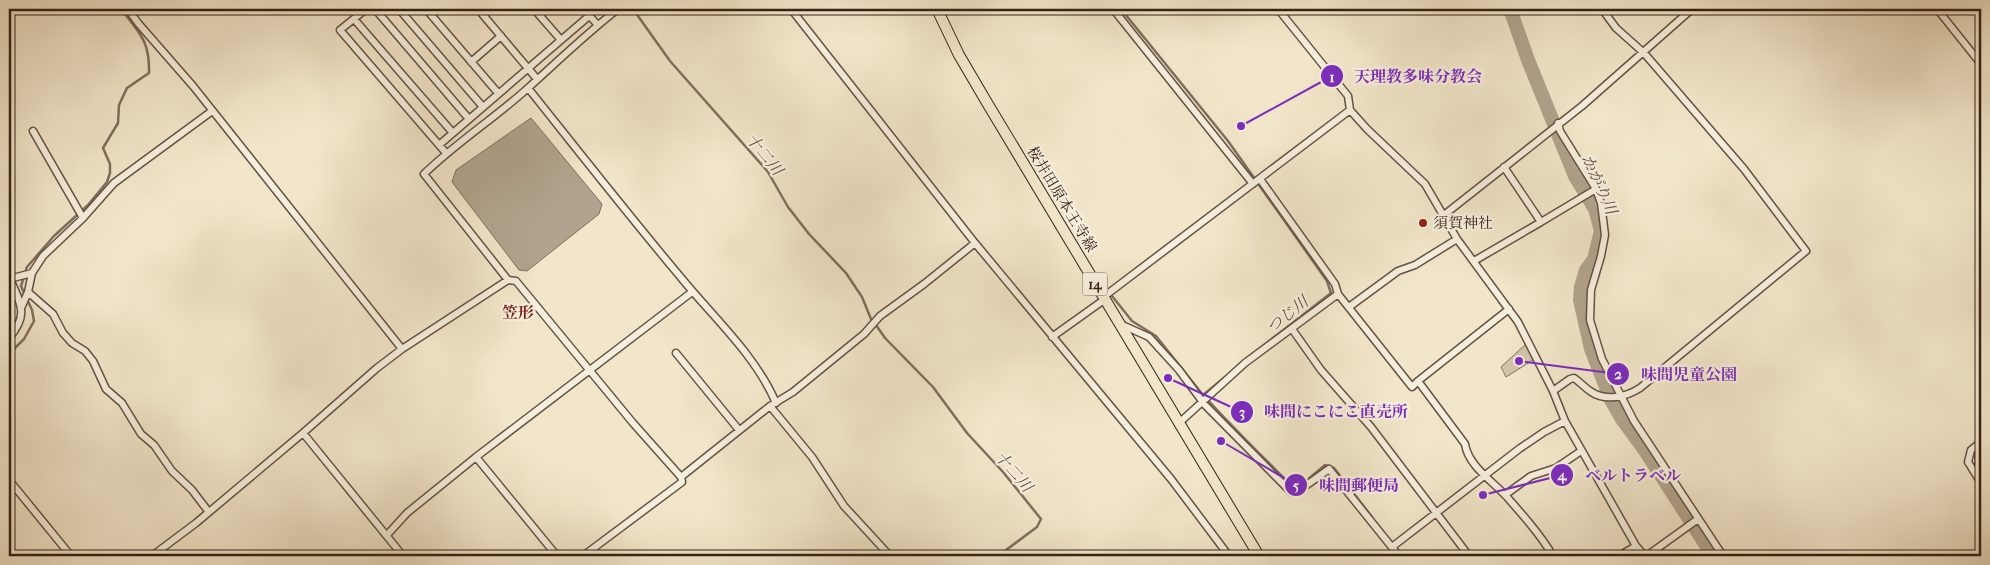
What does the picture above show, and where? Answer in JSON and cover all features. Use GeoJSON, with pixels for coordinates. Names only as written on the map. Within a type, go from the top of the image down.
{"type":"FeatureCollection","features":[{"type":"Feature","properties":{"kind":"main road","name":"桜井田原本王寺線"},"geometry":{"type":"LineString","coordinates":[[938,9],[959,55],[986,102],[1259,556]]}},
{"type":"Feature","properties":{"kind":"street"},"geometry":{"type":"LineString","coordinates":[[128,9],[193,86],[402,349]]}},
{"type":"Feature","properties":{"kind":"street"},"geometry":{"type":"LineString","coordinates":[[366,9],[340,30],[446,153]]}},
{"type":"Feature","properties":{"kind":"street"},"geometry":{"type":"LineString","coordinates":[[375,9],[469,119]]}},
{"type":"Feature","properties":{"kind":"street"},"geometry":{"type":"LineString","coordinates":[[399,9],[483,107]]}},
{"type":"Feature","properties":{"kind":"street"},"geometry":{"type":"LineString","coordinates":[[426,9],[498,93]]}},
{"type":"Feature","properties":{"kind":"street"},"geometry":{"type":"LineString","coordinates":[[478,9],[537,79]]}},
{"type":"Feature","properties":{"kind":"street"},"geometry":{"type":"LineString","coordinates":[[534,9],[561,40]]}},
{"type":"Feature","properties":{"kind":"street"},"geometry":{"type":"LineString","coordinates":[[583,9],[598,25]]}},
{"type":"Feature","properties":{"kind":"street"},"geometry":{"type":"LineString","coordinates":[[508,280],[424,174],[446,153],[528,88],[618,9]]}},
{"type":"Feature","properties":{"kind":"street"},"geometry":{"type":"LineString","coordinates":[[791,9],[974,242],[1171,479],[1229,556]]}},
{"type":"Feature","properties":{"kind":"street"},"geometry":{"type":"LineString","coordinates":[[1113,9],[1254,184]]}},
{"type":"Feature","properties":{"kind":"street"},"geometry":{"type":"LineString","coordinates":[[1278,9],[1348,96],[1350,110],[1367,129],[1425,184],[1457,239],[1509,308],[1553,391],[1565,421],[1581,451],[1636,546],[1643,554],[1648,555],[1698,519]]}},
{"type":"Feature","properties":{"kind":"street"},"geometry":{"type":"LineString","coordinates":[[1553,391],[1574,378],[1591,392],[1601,396],[1621,397],[1629,395],[1640,388],[1806,251],[1744,169],[1644,52],[1616,28],[1602,9]]}},
{"type":"Feature","properties":{"kind":"street"},"geometry":{"type":"LineString","coordinates":[[1444,215],[1582,106],[1692,9]]}},
{"type":"Feature","properties":{"kind":"street"},"geometry":{"type":"LineString","coordinates":[[1937,9],[1981,64]]}},
{"type":"Feature","properties":{"kind":"street"},"geometry":{"type":"LineString","coordinates":[[439,145],[589,16]]}},
{"type":"Feature","properties":{"kind":"street"},"geometry":{"type":"LineString","coordinates":[[354,19],[453,133]]}},
{"type":"Feature","properties":{"kind":"street"},"geometry":{"type":"LineString","coordinates":[[472,62],[501,36]]}},
{"type":"Feature","properties":{"kind":"street"},"geometry":{"type":"LineString","coordinates":[[528,88],[630,218],[736,341],[771,392],[773,405],[812,457],[844,506],[890,556]]}},
{"type":"Feature","properties":{"kind":"street"},"geometry":{"type":"LineString","coordinates":[[1052,337],[1102,302],[1104,298],[1350,110]]}},
{"type":"Feature","properties":{"kind":"street"},"geometry":{"type":"LineString","coordinates":[[9,338],[19,326],[22,306],[28,292],[32,273],[43,256],[83,218],[114,184],[212,111]]}},
{"type":"Feature","properties":{"kind":"street"},"geometry":{"type":"LineString","coordinates":[[1558,124],[1560,131],[1596,189],[1601,203],[1605,235],[1601,256],[1590,290],[1590,320],[1602,359],[1634,421],[1723,556]]}},
{"type":"Feature","properties":{"kind":"street"},"geometry":{"type":"LineString","coordinates":[[33,131],[83,218]]}},
{"type":"Feature","properties":{"kind":"street"},"geometry":{"type":"LineString","coordinates":[[1504,167],[1542,222]]}},
{"type":"Feature","properties":{"kind":"street"},"geometry":{"type":"LineString","coordinates":[[1260,179],[1335,284],[1338,294],[1412,387],[1509,308]]}},
{"type":"Feature","properties":{"kind":"street"},"geometry":{"type":"LineString","coordinates":[[1474,261],[1596,189]]}},
{"type":"Feature","properties":{"kind":"street"},"geometry":{"type":"LineString","coordinates":[[1349,307],[1398,271],[1415,265],[1457,239]]}},
{"type":"Feature","properties":{"kind":"street"},"geometry":{"type":"LineString","coordinates":[[681,477],[864,334],[880,316],[924,284],[974,242]]}},
{"type":"Feature","properties":{"kind":"street"},"geometry":{"type":"LineString","coordinates":[[22,306],[9,279],[32,273]]}},
{"type":"Feature","properties":{"kind":"street"},"geometry":{"type":"LineString","coordinates":[[152,556],[196,523],[377,368],[402,349],[508,280],[516,281],[681,477],[682,482],[583,556]]}},
{"type":"Feature","properties":{"kind":"street"},"geometry":{"type":"LineString","coordinates":[[28,292],[52,314],[63,333],[72,343],[85,351],[93,361],[106,389],[122,403],[141,434],[154,445],[172,471],[192,490],[208,511]]}},
{"type":"Feature","properties":{"kind":"street"},"geometry":{"type":"LineString","coordinates":[[387,535],[408,513],[476,457],[692,292]]}},
{"type":"Feature","properties":{"kind":"street"},"geometry":{"type":"LineString","coordinates":[[1179,422],[1245,363],[1338,294]]}},
{"type":"Feature","properties":{"kind":"street"},"geometry":{"type":"LineString","coordinates":[[1120,324],[1149,337],[1179,370],[1202,402],[1290,492],[1297,492],[1329,469],[1399,556]]}},
{"type":"Feature","properties":{"kind":"street"},"geometry":{"type":"LineString","coordinates":[[1292,329],[1321,370],[1371,427],[1469,556]]}},
{"type":"Feature","properties":{"kind":"street"},"geometry":{"type":"LineString","coordinates":[[676,352],[740,430]]}},
{"type":"Feature","properties":{"kind":"street"},"geometry":{"type":"LineString","coordinates":[[1418,381],[1465,444],[1466,453],[1504,495],[1553,556]]}},
{"type":"Feature","properties":{"kind":"street"},"geometry":{"type":"LineString","coordinates":[[1392,547],[1519,449],[1544,432],[1565,421]]}},
{"type":"Feature","properties":{"kind":"street"},"geometry":{"type":"LineString","coordinates":[[303,433],[403,556]]}},
{"type":"Feature","properties":{"kind":"street"},"geometry":{"type":"LineString","coordinates":[[1981,442],[1971,450],[1968,462],[1981,483]]}},
{"type":"Feature","properties":{"kind":"street"},"geometry":{"type":"LineString","coordinates":[[1504,495],[1531,476],[1556,468],[1581,451]]}},
{"type":"Feature","properties":{"kind":"street"},"geometry":{"type":"LineString","coordinates":[[1981,456],[1978,466],[1981,470]]}},
{"type":"Feature","properties":{"kind":"street"},"geometry":{"type":"LineString","coordinates":[[476,457],[557,556]]}},
{"type":"Feature","properties":{"kind":"street"},"geometry":{"type":"LineString","coordinates":[[9,480],[72,556]]}},
{"type":"Feature","properties":{"kind":"street"},"geometry":{"type":"LineString","coordinates":[[1619,556],[1636,546]]}},
{"type":"Feature","properties":{"kind":"shaded area"},"geometry":{"type":"Polygon","coordinates":[[[531,118],[602,204],[599,214],[527,271],[519,270],[452,182],[456,170],[531,118]]]}},
{"type":"Feature","properties":{"kind":"shaded area"},"geometry":{"type":"Polygon","coordinates":[[[1526,344],[1533,360],[1506,377],[1501,367],[1526,344]]]}},
{"type":"Feature","properties":{"kind":"waterway"},"geometry":{"type":"LineString","coordinates":[[9,354],[24,339],[34,321],[32,310],[21,286],[27,267],[54,236],[88,205],[107,182],[110,164],[103,148],[118,123],[119,105],[127,88],[149,73],[148,53],[142,38],[121,9]]}},
{"type":"Feature","properties":{"kind":"waterway","name":"十二川"},"geometry":{"type":"LineString","coordinates":[[633,9],[670,61],[768,172],[788,207],[809,234],[846,273],[862,297],[871,319]]}},
{"type":"Feature","properties":{"kind":"waterway","name":"つじ川"},"geometry":{"type":"LineString","coordinates":[[1121,9],[1228,141],[1327,281],[1331,293],[1272,339]]}},
{"type":"Feature","properties":{"kind":"waterway","name":"かがり川"},"geometry":{"type":"LineString","coordinates":[[1510,9],[1528,60],[1575,176],[1595,209],[1601,231],[1594,259],[1586,270],[1581,287],[1580,300],[1591,349],[1611,400],[1622,419],[1644,449],[1713,556]]}},
{"type":"Feature","properties":{"kind":"waterway"},"geometry":{"type":"LineString","coordinates":[[1112,296],[1132,321],[1156,336],[1203,395]]}},
{"type":"Feature","properties":{"kind":"waterway","name":"十二川"},"geometry":{"type":"LineString","coordinates":[[876,325],[885,338],[933,387],[967,433],[1003,472],[1041,519],[1037,527],[998,556]]}},
{"type":"Feature","properties":{"kind":"waterway","name":"つじ川"},"geometry":{"type":"LineString","coordinates":[[1203,395],[1225,377]]}},
{"type":"Feature","properties":{"kind":"waterway","name":"つじ川"},"geometry":{"type":"LineString","coordinates":[[1207,399],[1293,487],[1300,486],[1325,465],[1334,468],[1372,517]]}},
{"type":"Feature","properties":{"kind":"waterway"},"geometry":{"type":"LineString","coordinates":[[1976,463],[1975,454],[1981,448]]}},
{"type":"Feature","properties":{"kind":"place","name":"天理教多味分教会"},"geometry":{"type":"Point","coordinates":[1241,126]}},
{"type":"Feature","properties":{"kind":"place","name":"須賀神社"},"geometry":{"type":"Point","coordinates":[1423,223]}},
{"type":"Feature","properties":{"kind":"place","name":"味間児童公園"},"geometry":{"type":"Point","coordinates":[1519,361]}},
{"type":"Feature","properties":{"kind":"place","name":"味間にこにこ直売所"},"geometry":{"type":"Point","coordinates":[1168,378]}},
{"type":"Feature","properties":{"kind":"place","name":"味間郵便局"},"geometry":{"type":"Point","coordinates":[1221,441]}},
{"type":"Feature","properties":{"kind":"place","name":"ベルトラベル"},"geometry":{"type":"Point","coordinates":[1483,495]}},
{"type":"Feature","properties":{"kind":"district","name":"笠形"},"geometry":{"type":"Point","coordinates":[518,312]}}]}
